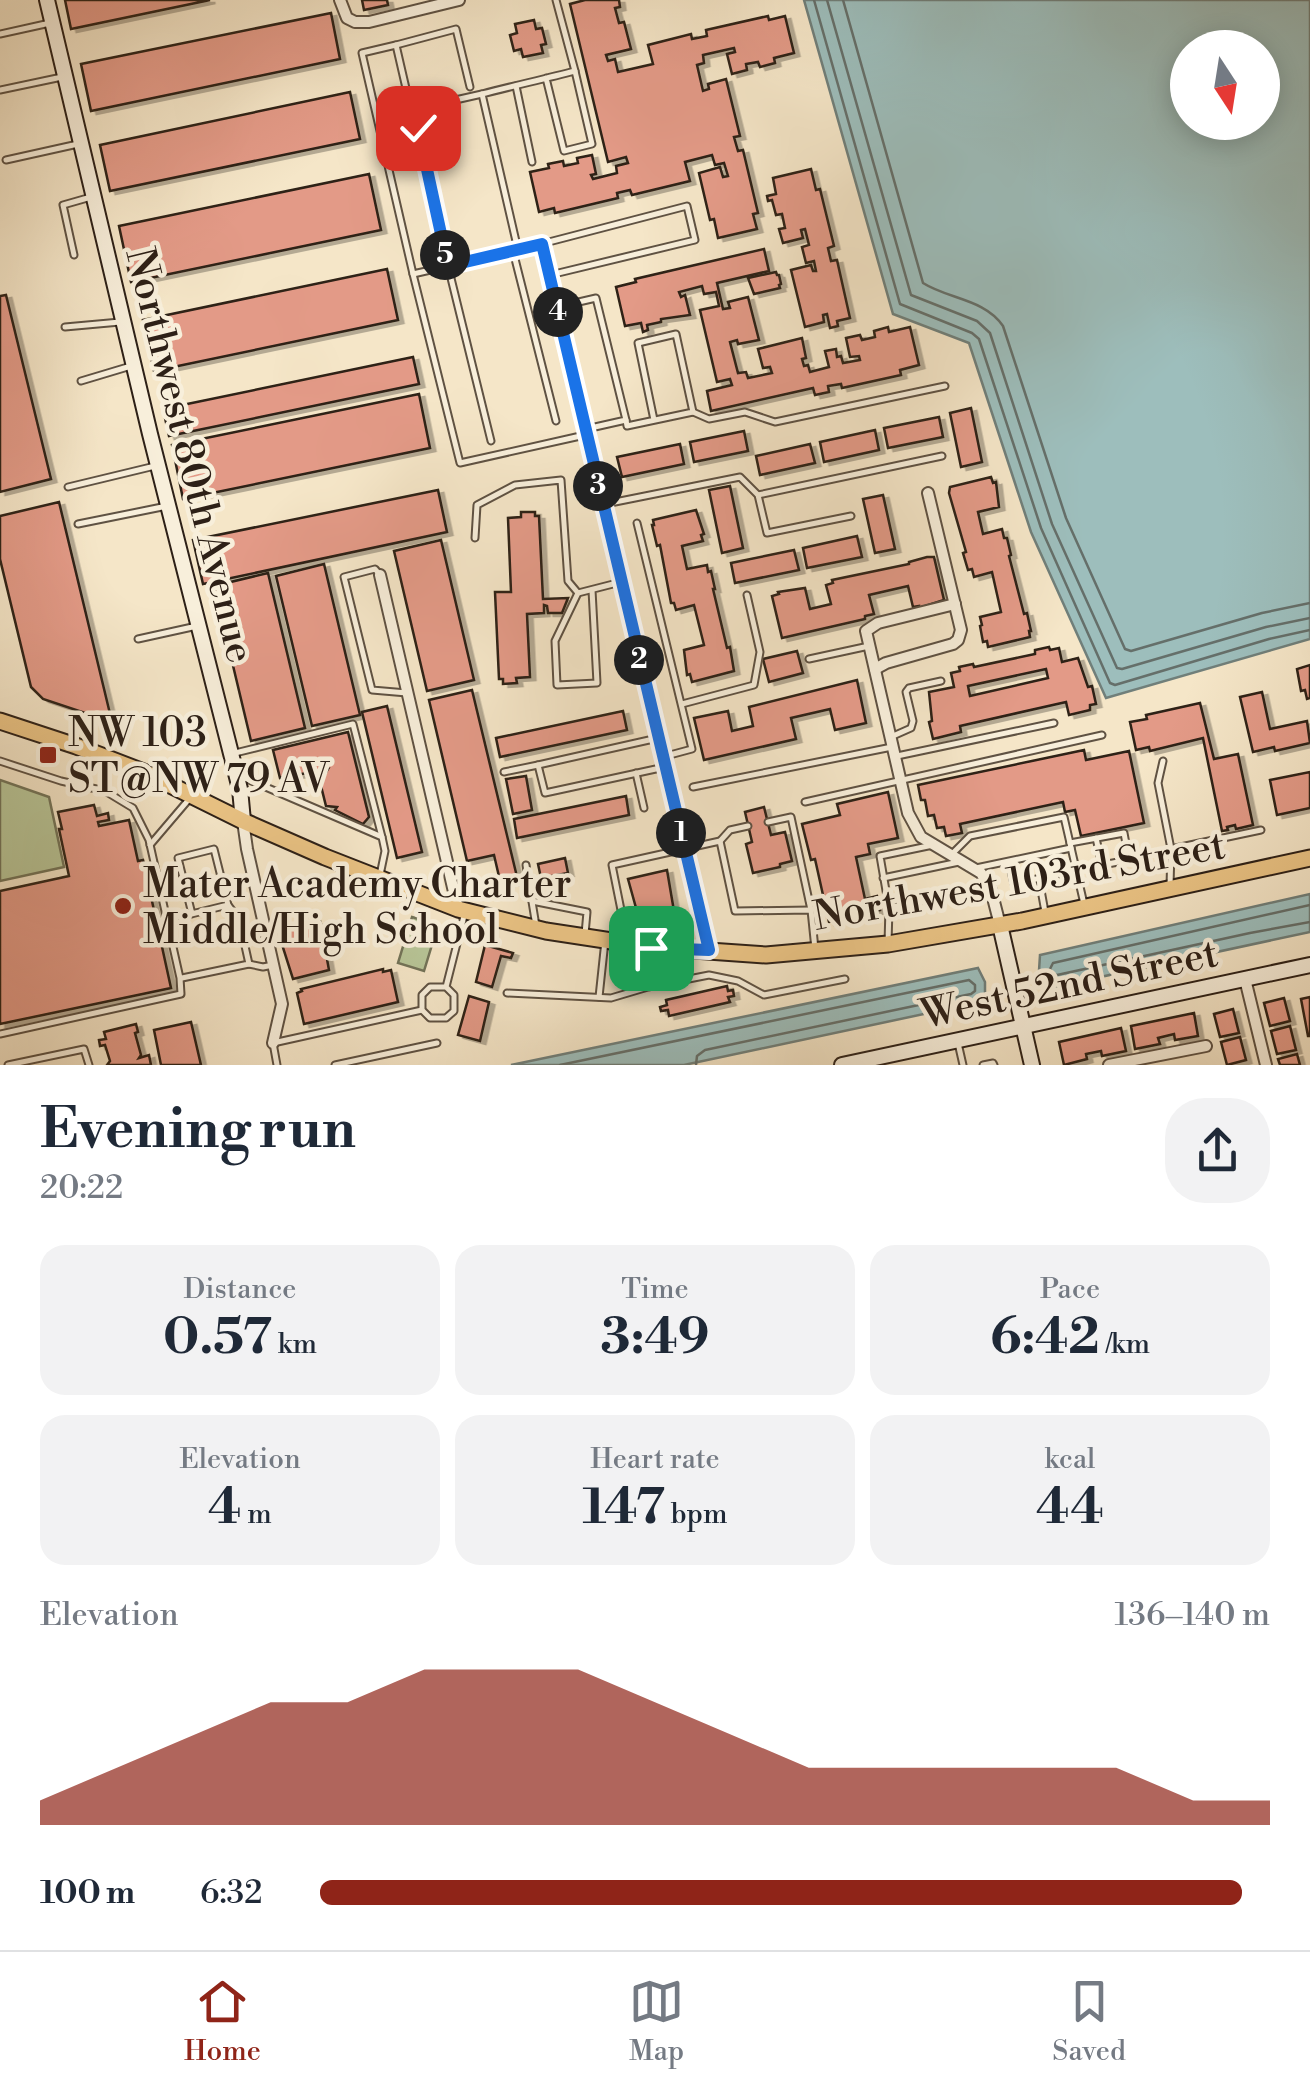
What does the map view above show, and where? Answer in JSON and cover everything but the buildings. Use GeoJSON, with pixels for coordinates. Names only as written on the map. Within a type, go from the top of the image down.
{"type":"FeatureCollection","features":[{"type":"Feature","properties":{"kind":"main road","name":"Northwest 103rd Street"},"geometry":{"type":"LineString","coordinates":[[0,721],[146,773],[243,821],[462,910],[536,929],[651,948],[766,955],[888,944],[1000,925],[1310,858]]}},
{"type":"Feature","properties":{"kind":"street","name":"Northwest 80th Avenue"},"geometry":{"type":"LineString","coordinates":[[47,0],[240,789],[247,849],[282,1004],[273,1043]]}},
{"type":"Feature","properties":{"kind":"street"},"geometry":{"type":"LineString","coordinates":[[340,0],[343,12],[351,20],[370,22],[422,4],[459,0]]}},
{"type":"Feature","properties":{"kind":"street"},"geometry":{"type":"LineString","coordinates":[[542,244],[709,950]]}},
{"type":"Feature","properties":{"kind":"street"},"geometry":{"type":"LineString","coordinates":[[874,670],[886,662],[958,640],[961,630],[928,493]]}},
{"type":"Feature","properties":{"kind":"street"},"geometry":{"type":"LineString","coordinates":[[380,575],[462,910]]}},
{"type":"Feature","properties":{"kind":"street"},"geometry":{"type":"LineString","coordinates":[[955,604],[878,623],[866,631],[908,812],[922,836],[981,873],[988,884],[1032,1065]]}},
{"type":"Feature","properties":{"kind":"street","name":"West 52nd Street"},"geometry":{"type":"LineString","coordinates":[[842,1065],[896,1059],[958,1040],[1310,965]]}},
{"type":"Feature","properties":{"kind":"street"},"geometry":{"type":"LineString","coordinates":[[1245,979],[1266,1065]]}},
{"type":"Feature","properties":{"kind":"street"},"geometry":{"type":"LineString","coordinates":[[1109,1065],[1167,1060],[1206,1046]]}},
{"type":"Feature","properties":{"kind":"lane"},"geometry":{"type":"LineString","coordinates":[[546,78],[564,151],[592,144],[556,0]]}},
{"type":"Feature","properties":{"kind":"lane"},"geometry":{"type":"LineString","coordinates":[[0,34],[52,22]]}},
{"type":"Feature","properties":{"kind":"lane"},"geometry":{"type":"LineString","coordinates":[[470,86],[456,30],[362,53],[460,462],[626,420]]}},
{"type":"Feature","properties":{"kind":"lane"},"geometry":{"type":"LineString","coordinates":[[396,45],[411,110],[575,72]]}},
{"type":"Feature","properties":{"kind":"lane"},"geometry":{"type":"LineString","coordinates":[[0,90],[66,77]]}},
{"type":"Feature","properties":{"kind":"lane"},"geometry":{"type":"LineString","coordinates":[[516,85],[532,162]]}},
{"type":"Feature","properties":{"kind":"lane"},"geometry":{"type":"LineString","coordinates":[[482,94],[556,421]]}},
{"type":"Feature","properties":{"kind":"lane"},"geometry":{"type":"LineString","coordinates":[[418,128],[491,441]]}},
{"type":"Feature","properties":{"kind":"lane"},"geometry":{"type":"LineString","coordinates":[[6,160],[81,143]]}},
{"type":"Feature","properties":{"kind":"lane"},"geometry":{"type":"LineString","coordinates":[[74,255],[63,205],[94,197]]}},
{"type":"Feature","properties":{"kind":"lane"},"geometry":{"type":"LineString","coordinates":[[414,274],[687,206],[695,240],[550,275]]}},
{"type":"Feature","properties":{"kind":"lane"},"geometry":{"type":"LineString","coordinates":[[557,307],[596,298],[627,426],[692,412],[708,419],[745,412],[776,422],[945,386]]}},
{"type":"Feature","properties":{"kind":"lane"},"geometry":{"type":"LineString","coordinates":[[65,326],[123,321]]}},
{"type":"Feature","properties":{"kind":"lane"},"geometry":{"type":"LineString","coordinates":[[654,420],[638,342],[676,334],[692,412]]}},
{"type":"Feature","properties":{"kind":"lane"},"geometry":{"type":"LineString","coordinates":[[81,381],[134,366]]}},
{"type":"Feature","properties":{"kind":"lane"},"geometry":{"type":"LineString","coordinates":[[758,495],[942,456]]}},
{"type":"Feature","properties":{"kind":"lane"},"geometry":{"type":"LineString","coordinates":[[68,487],[158,465]]}},
{"type":"Feature","properties":{"kind":"lane"},"geometry":{"type":"LineString","coordinates":[[602,505],[740,477],[758,495],[767,533],[851,516]]}},
{"type":"Feature","properties":{"kind":"lane"},"geometry":{"type":"LineString","coordinates":[[475,538],[477,505],[515,485],[561,480],[568,581],[578,593]]}},
{"type":"Feature","properties":{"kind":"lane"},"geometry":{"type":"LineString","coordinates":[[78,524],[170,506]]}},
{"type":"Feature","properties":{"kind":"lane"},"geometry":{"type":"LineString","coordinates":[[538,764],[545,793],[636,773],[692,749],[638,523]]}},
{"type":"Feature","properties":{"kind":"lane"},"geometry":{"type":"LineString","coordinates":[[380,575],[375,569],[344,577],[372,690],[407,693]]}},
{"type":"Feature","properties":{"kind":"lane"},"geometry":{"type":"LineString","coordinates":[[578,593],[621,582]]}},
{"type":"Feature","properties":{"kind":"lane"},"geometry":{"type":"LineString","coordinates":[[578,593],[555,641],[557,685],[598,683],[592,590]]}},
{"type":"Feature","properties":{"kind":"lane"},"geometry":{"type":"LineString","coordinates":[[682,704],[754,685],[760,652],[747,595]]}},
{"type":"Feature","properties":{"kind":"lane"},"geometry":{"type":"LineString","coordinates":[[138,639],[200,626]]}},
{"type":"Feature","properties":{"kind":"lane"},"geometry":{"type":"LineString","coordinates":[[809,659],[869,646]]}},
{"type":"Feature","properties":{"kind":"lane"},"geometry":{"type":"LineString","coordinates":[[892,747],[912,728],[906,692],[941,681]]}},
{"type":"Feature","properties":{"kind":"lane"},"geometry":{"type":"LineString","coordinates":[[694,787],[892,747],[1054,723]]}},
{"type":"Feature","properties":{"kind":"lane"},"geometry":{"type":"LineString","coordinates":[[231,754],[353,724],[385,851],[379,878]]}},
{"type":"Feature","properties":{"kind":"lane"},"geometry":{"type":"LineString","coordinates":[[804,802],[1102,735]]}},
{"type":"Feature","properties":{"kind":"lane"},"geometry":{"type":"LineString","coordinates":[[504,772],[658,738]]}},
{"type":"Feature","properties":{"kind":"lane"},"geometry":{"type":"LineString","coordinates":[[0,761],[104,791],[133,808],[150,844],[181,994],[0,1034]]}},
{"type":"Feature","properties":{"kind":"lane"},"geometry":{"type":"LineString","coordinates":[[1163,761],[1158,783],[1171,848],[1170,889]]}},
{"type":"Feature","properties":{"kind":"lane"},"geometry":{"type":"LineString","coordinates":[[636,773],[644,808]]}},
{"type":"Feature","properties":{"kind":"lane"},"geometry":{"type":"LineString","coordinates":[[236,774],[382,836]]}},
{"type":"Feature","properties":{"kind":"lane"},"geometry":{"type":"LineString","coordinates":[[150,844],[192,796]]}},
{"type":"Feature","properties":{"kind":"lane"},"geometry":{"type":"LineString","coordinates":[[768,822],[791,817],[816,952]]}},
{"type":"Feature","properties":{"kind":"lane"},"geometry":{"type":"LineString","coordinates":[[884,878],[956,858],[970,836],[1064,817],[1085,907]]}},
{"type":"Feature","properties":{"kind":"lane"},"geometry":{"type":"LineString","coordinates":[[628,944],[612,865],[720,841],[730,830],[748,826]]}},
{"type":"Feature","properties":{"kind":"lane"},"geometry":{"type":"LineString","coordinates":[[1171,848],[1260,830]]}},
{"type":"Feature","properties":{"kind":"lane"},"geometry":{"type":"LineString","coordinates":[[974,868],[1008,861],[1096,838],[1124,832],[1129,860],[1102,865],[1096,838]]}},
{"type":"Feature","properties":{"kind":"lane"},"geometry":{"type":"LineString","coordinates":[[720,841],[735,912],[811,910]]}},
{"type":"Feature","properties":{"kind":"lane"},"geometry":{"type":"LineString","coordinates":[[888,944],[889,908],[880,856],[935,845]]}},
{"type":"Feature","properties":{"kind":"lane"},"geometry":{"type":"LineString","coordinates":[[192,914],[178,858],[214,849],[228,906],[240,919],[249,964]]}},
{"type":"Feature","properties":{"kind":"lane"},"geometry":{"type":"LineString","coordinates":[[1008,861],[1014,884],[1076,870]]}},
{"type":"Feature","properties":{"kind":"lane"},"geometry":{"type":"LineString","coordinates":[[526,864],[536,929]]}},
{"type":"Feature","properties":{"kind":"lane"},"geometry":{"type":"LineString","coordinates":[[1039,878],[1046,915]]}},
{"type":"Feature","properties":{"kind":"lane"},"geometry":{"type":"LineString","coordinates":[[889,908],[988,884]]}},
{"type":"Feature","properties":{"kind":"lane"},"geometry":{"type":"LineString","coordinates":[[532,900],[587,912],[585,937]]}},
{"type":"Feature","properties":{"kind":"lane"},"geometry":{"type":"LineString","coordinates":[[167,920],[228,906]]}},
{"type":"Feature","properties":{"kind":"lane"},"geometry":{"type":"LineString","coordinates":[[446,988],[462,910]]}},
{"type":"Feature","properties":{"kind":"lane"},"geometry":{"type":"LineString","coordinates":[[172,944],[242,930]]}},
{"type":"Feature","properties":{"kind":"lane"},"geometry":{"type":"LineString","coordinates":[[599,998],[604,940]]}},
{"type":"Feature","properties":{"kind":"lane"},"geometry":{"type":"LineString","coordinates":[[180,978],[249,964],[273,965]]}},
{"type":"Feature","properties":{"kind":"lane"},"geometry":{"type":"LineString","coordinates":[[507,993],[611,998],[709,975],[738,981],[764,995],[845,979]]}},
{"type":"Feature","properties":{"kind":"lane"},"geometry":{"type":"LineString","coordinates":[[446,988],[455,1000],[450,1015],[435,1020],[425,1015],[421,1000],[426,990],[446,988]]}},
{"type":"Feature","properties":{"kind":"lane"},"geometry":{"type":"LineString","coordinates":[[278,1065],[273,1043],[422,1010]]}},
{"type":"Feature","properties":{"kind":"lane"},"geometry":{"type":"LineString","coordinates":[[958,1040],[963,1065]]}},
{"type":"Feature","properties":{"kind":"lane"},"geometry":{"type":"LineString","coordinates":[[334,1065],[436,1043]]}},
{"type":"Feature","properties":{"kind":"lane"},"geometry":{"type":"LineString","coordinates":[[8,1065],[84,1049],[88,1065]]}},
{"type":"Feature","properties":{"kind":"lane"},"geometry":{"type":"LineString","coordinates":[[982,1065],[994,1065]]}},
{"type":"Feature","properties":{"kind":"green space"},"geometry":{"type":"Polygon","coordinates":[[[0,780],[49,797],[64,867],[0,881],[0,780]]]}},
{"type":"Feature","properties":{"kind":"green space"},"geometry":{"type":"Polygon","coordinates":[[[412,917],[438,925],[424,971],[398,963],[412,917]]]}},
{"type":"Feature","properties":{"kind":"water"},"geometry":{"type":"Polygon","coordinates":[[[804,0],[1310,0],[1310,639],[1106,698],[1031,532],[969,343],[893,314],[804,0]]]}},
{"type":"Feature","properties":{"kind":"water"},"geometry":{"type":"Polygon","coordinates":[[[1310,894],[1310,932],[1049,988],[1039,971],[1040,955],[1310,894]]]}},
{"type":"Feature","properties":{"kind":"water"},"geometry":{"type":"Polygon","coordinates":[[[978,968],[985,982],[985,1001],[684,1065],[511,1065],[978,968]]]}},
{"type":"Feature","properties":{"kind":"place","name":"NW 103 ST@NW 79 AV"},"geometry":{"type":"Point","coordinates":[48,755]}},
{"type":"Feature","properties":{"kind":"place","name":"Mater Academy Charter Middle/High School"},"geometry":{"type":"Point","coordinates":[123,906]}},
{"type":"Feature","properties":{"kind":"route"},"geometry":{"type":"LineString","coordinates":[[418,128],[448,266],[542,244],[709,950],[651,948]]}}]}
